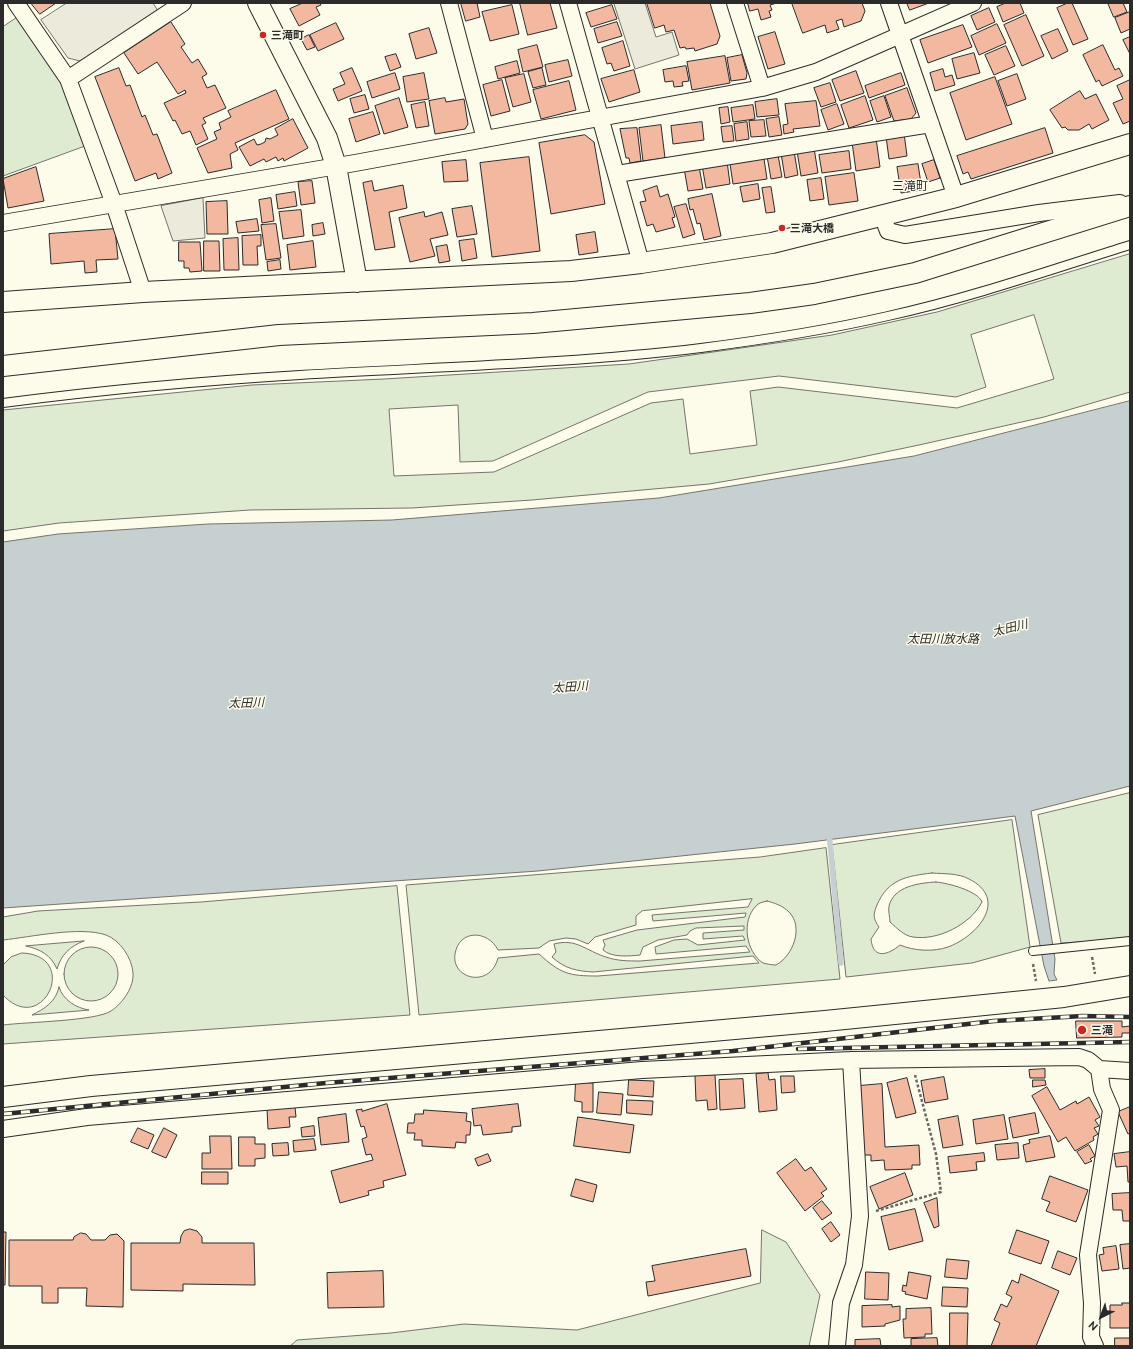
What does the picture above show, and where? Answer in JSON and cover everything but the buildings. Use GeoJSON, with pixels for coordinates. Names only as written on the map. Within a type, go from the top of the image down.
{"type":"FeatureCollection","features":[{"type":"Feature","properties":{"kind":"street"},"geometry":{"type":"LineString","coordinates":[[16,3],[68,79],[114,204],[143,292]]}},
{"type":"Feature","properties":{"kind":"street"},"geometry":{"type":"LineString","coordinates":[[68,79],[183,3]]}},
{"type":"Feature","properties":{"kind":"street"},"geometry":{"type":"LineString","coordinates":[[258,3],[327,138],[336,166],[357,282]]}},
{"type":"Feature","properties":{"kind":"street"},"geometry":{"type":"LineString","coordinates":[[449,3],[485,139]]}},
{"type":"Feature","properties":{"kind":"street"},"geometry":{"type":"LineString","coordinates":[[735,3],[762,88]]}},
{"type":"Feature","properties":{"kind":"street"},"geometry":{"type":"LineString","coordinates":[[889,3],[956,197]]}},
{"type":"Feature","properties":{"kind":"street"},"geometry":{"type":"LineString","coordinates":[[3,223],[601,119],[762,88],[816,72],[973,3]]}},
{"type":"Feature","properties":{"kind":"street"},"geometry":{"type":"LineString","coordinates":[[571,4],[641,263]]}},
{"type":"Feature","properties":{"kind":"street"},"geometry":{"type":"LineString","coordinates":[[617,174],[930,124]]}},
{"type":"Feature","properties":{"kind":"street"},"geometry":{"type":"LineString","coordinates":[[3,302],[143,292],[571,271],[641,263],[772,243],[956,197],[1130,144]]}},
{"type":"Feature","properties":{"kind":"street"},"geometry":{"type":"LineString","coordinates":[[882,216],[888,231],[905,235],[1039,213],[1130,201]]}},
{"type":"Feature","properties":{"kind":"street"},"geometry":{"type":"LineString","coordinates":[[3,366],[279,335],[533,323],[750,303],[814,294],[915,273],[1130,206]]}},
{"type":"Feature","properties":{"kind":"street"},"geometry":{"type":"LineString","coordinates":[[3,1097],[91,1086],[818,1022],[1064,997],[1130,986]]}},
{"type":"Feature","properties":{"kind":"street"},"geometry":{"type":"LineString","coordinates":[[3,1129],[87,1117],[634,1070],[851,1060],[1079,1057],[1088,1060],[1100,1069],[1130,1071]]}},
{"type":"Feature","properties":{"kind":"street"},"geometry":{"type":"LineString","coordinates":[[837,1346],[841,1303],[854,1264],[860,1216],[851,1060]]}},
{"type":"Feature","properties":{"kind":"street"},"geometry":{"type":"LineString","coordinates":[[1095,1346],[1091,1337],[1092,1303],[1088,1255],[1111,1110],[1102,1089],[1100,1069]]}},
{"type":"Feature","properties":{"kind":"lane"},"geometry":{"type":"LineString","coordinates":[[3,402],[171,383],[482,366],[602,358],[702,348],[794,334],[888,316],[1000,286],[1130,245]]}},
{"type":"Feature","properties":{"kind":"lane"},"geometry":{"type":"LineString","coordinates":[[1033,951],[1130,941]]}},
{"type":"Feature","properties":{"kind":"path"},"geometry":{"type":"LineString","coordinates":[[1092,954],[1096,978]]}},
{"type":"Feature","properties":{"kind":"path"},"geometry":{"type":"LineString","coordinates":[[1033,965],[1037,986]]}},
{"type":"Feature","properties":{"kind":"path"},"geometry":{"type":"LineString","coordinates":[[860,1216],[941,1192],[936,1154],[910,1059]]}},
{"type":"Feature","properties":{"kind":"green space"},"geometry":{"type":"Polygon","coordinates":[[[18,17],[62,80],[85,146],[3,176],[3,27],[18,17]]]}},
{"type":"Feature","properties":{"kind":"green space"},"geometry":{"type":"Polygon","coordinates":[[[1130,254],[1130,392],[1044,417],[919,445],[838,462],[709,484],[532,500],[412,508],[250,510],[59,523],[3,531],[3,410],[252,385],[384,379],[629,364],[832,335],[937,312],[1130,254]],[[1034,315],[971,335],[986,387],[956,397],[779,376],[648,392],[493,461],[460,462],[458,405],[389,409],[394,476],[494,472],[651,403],[683,399],[690,454],[757,445],[750,391],[778,387],[957,408],[1054,379],[1034,315]]]}},
{"type":"Feature","properties":{"kind":"green space"},"geometry":{"type":"Polygon","coordinates":[[[1130,793],[1130,937],[1115,940],[1061,943],[1038,815],[1130,793]]]}},
{"type":"Feature","properties":{"kind":"green space"},"geometry":{"type":"Polygon","coordinates":[[[1012,820],[1030,947],[972,963],[846,977],[832,845],[1012,820]],[[932,873],[899,880],[887,889],[881,896],[874,914],[879,927],[871,939],[872,946],[878,953],[886,953],[900,945],[918,950],[942,949],[948,947],[970,935],[985,916],[988,906],[987,897],[981,887],[965,877],[932,873]]]}},
{"type":"Feature","properties":{"kind":"green space"},"geometry":{"type":"Polygon","coordinates":[[[826,848],[840,979],[419,1015],[406,885],[760,857],[826,848]],[[752,899],[642,911],[636,916],[636,925],[595,937],[588,944],[576,939],[566,938],[549,941],[539,948],[498,950],[488,939],[481,936],[468,936],[462,940],[458,946],[455,954],[455,963],[459,970],[465,974],[472,977],[480,977],[487,974],[494,968],[498,958],[539,954],[560,970],[572,974],[588,976],[759,963],[753,956],[593,972],[571,969],[552,957],[556,952],[554,944],[562,943],[575,944],[606,957],[627,961],[750,952],[746,946],[656,954],[655,947],[674,940],[687,939],[698,945],[745,940],[743,936],[703,939],[703,933],[744,930],[744,926],[696,928],[690,931],[687,935],[658,940],[643,947],[640,955],[631,956],[621,956],[607,953],[603,950],[605,945],[603,940],[637,930],[745,917],[746,913],[653,921],[652,915],[748,907],[752,899]],[[767,901],[758,904],[751,912],[747,928],[749,944],[757,958],[763,963],[776,965],[782,961],[792,948],[796,933],[796,925],[787,910],[779,905],[767,901]]]}},
{"type":"Feature","properties":{"kind":"green space"},"geometry":{"type":"Polygon","coordinates":[[[936,882],[948,884],[969,891],[975,894],[982,902],[977,910],[962,924],[933,936],[923,938],[913,937],[907,935],[890,922],[889,906],[896,894],[908,887],[922,883],[936,882]]]}},
{"type":"Feature","properties":{"kind":"green space"},"geometry":{"type":"Polygon","coordinates":[[[397,886],[410,1015],[3,1044],[3,1025],[76,1019],[91,1017],[111,1011],[120,1004],[130,989],[133,973],[128,956],[120,945],[111,937],[95,933],[69,932],[3,940],[3,917],[38,911],[201,902],[397,886]]]}},
{"type":"Feature","properties":{"kind":"green space"},"geometry":{"type":"Polygon","coordinates":[[[84,941],[70,948],[61,959],[57,969],[52,960],[44,953],[26,946],[84,941]]]}},
{"type":"Feature","properties":{"kind":"green space"},"geometry":{"type":"Polygon","coordinates":[[[86,947],[96,947],[106,951],[114,959],[118,969],[118,979],[114,989],[106,997],[96,1001],[86,1001],[76,997],[68,989],[64,979],[64,969],[68,959],[76,951],[86,947]]]}},
{"type":"Feature","properties":{"kind":"green space"},"geometry":{"type":"Polygon","coordinates":[[[22,953],[40,957],[50,966],[52,979],[50,991],[42,1001],[31,1007],[18,1006],[3,995],[3,965],[11,957],[22,953]]]}},
{"type":"Feature","properties":{"kind":"green space"},"geometry":{"type":"Polygon","coordinates":[[[59,987],[64,996],[71,1003],[89,1010],[32,1015],[52,1001],[59,987]]]}},
{"type":"Feature","properties":{"kind":"green space"},"geometry":{"type":"Polygon","coordinates":[[[762,1230],[786,1242],[820,1295],[809,1346],[290,1346],[297,1340],[391,1333],[464,1324],[577,1330],[760,1283],[762,1230]]]}},
{"type":"Feature","properties":{"kind":"shaded area"},"geometry":{"type":"Polygon","coordinates":[[[67,3],[153,3],[158,11],[80,61],[68,58],[41,20],[67,3]]]}},
{"type":"Feature","properties":{"kind":"shaded area"},"geometry":{"type":"Polygon","coordinates":[[[645,3],[656,37],[672,32],[679,55],[635,69],[614,4],[645,3]]]}},
{"type":"Feature","properties":{"kind":"shaded area"},"geometry":{"type":"Polygon","coordinates":[[[203,198],[205,238],[173,241],[161,206],[203,198]]]}},
{"type":"Feature","properties":{"kind":"water","name":"太田川放水路"},"geometry":{"type":"Polygon","coordinates":[[[1130,401],[1130,786],[1031,811],[1055,959],[1054,974],[1057,980],[1049,981],[1044,966],[1015,816],[795,844],[538,871],[3,908],[3,542],[58,534],[208,524],[392,520],[659,498],[914,456],[1130,401]]]}},
{"type":"Feature","properties":{"kind":"waterway"},"geometry":{"type":"LineString","coordinates":[[829,832],[841,963]]}},
{"type":"Feature","properties":{"kind":"railway"},"geometry":{"type":"LineString","coordinates":[[3,1114],[326,1083],[733,1051],[994,1021],[1083,1016],[1130,1017]]}},
{"type":"Feature","properties":{"kind":"railway"},"geometry":{"type":"LineString","coordinates":[[798,1049],[1130,1042]]}},
{"type":"Feature","properties":{"kind":"place","name":"三滝町"},"geometry":{"type":"Point","coordinates":[263,35]}},
{"type":"Feature","properties":{"kind":"place","name":"三滝大橋"},"geometry":{"type":"Point","coordinates":[782,228]}},
{"type":"Feature","properties":{"kind":"place","name":"三滝"},"geometry":{"type":"Point","coordinates":[1082,1030]}},
{"type":"Feature","properties":{"kind":"district","name":"三滝町"},"geometry":{"type":"Point","coordinates":[910,186]}},
{"type":"Feature","properties":{"kind":"water label","name":"太田川"},"geometry":{"type":"Point","coordinates":[1010,628]}},
{"type":"Feature","properties":{"kind":"water label","name":"太田川"},"geometry":{"type":"Point","coordinates":[570,687]}},
{"type":"Feature","properties":{"kind":"water label","name":"太田川"},"geometry":{"type":"Point","coordinates":[246,703]}}]}
